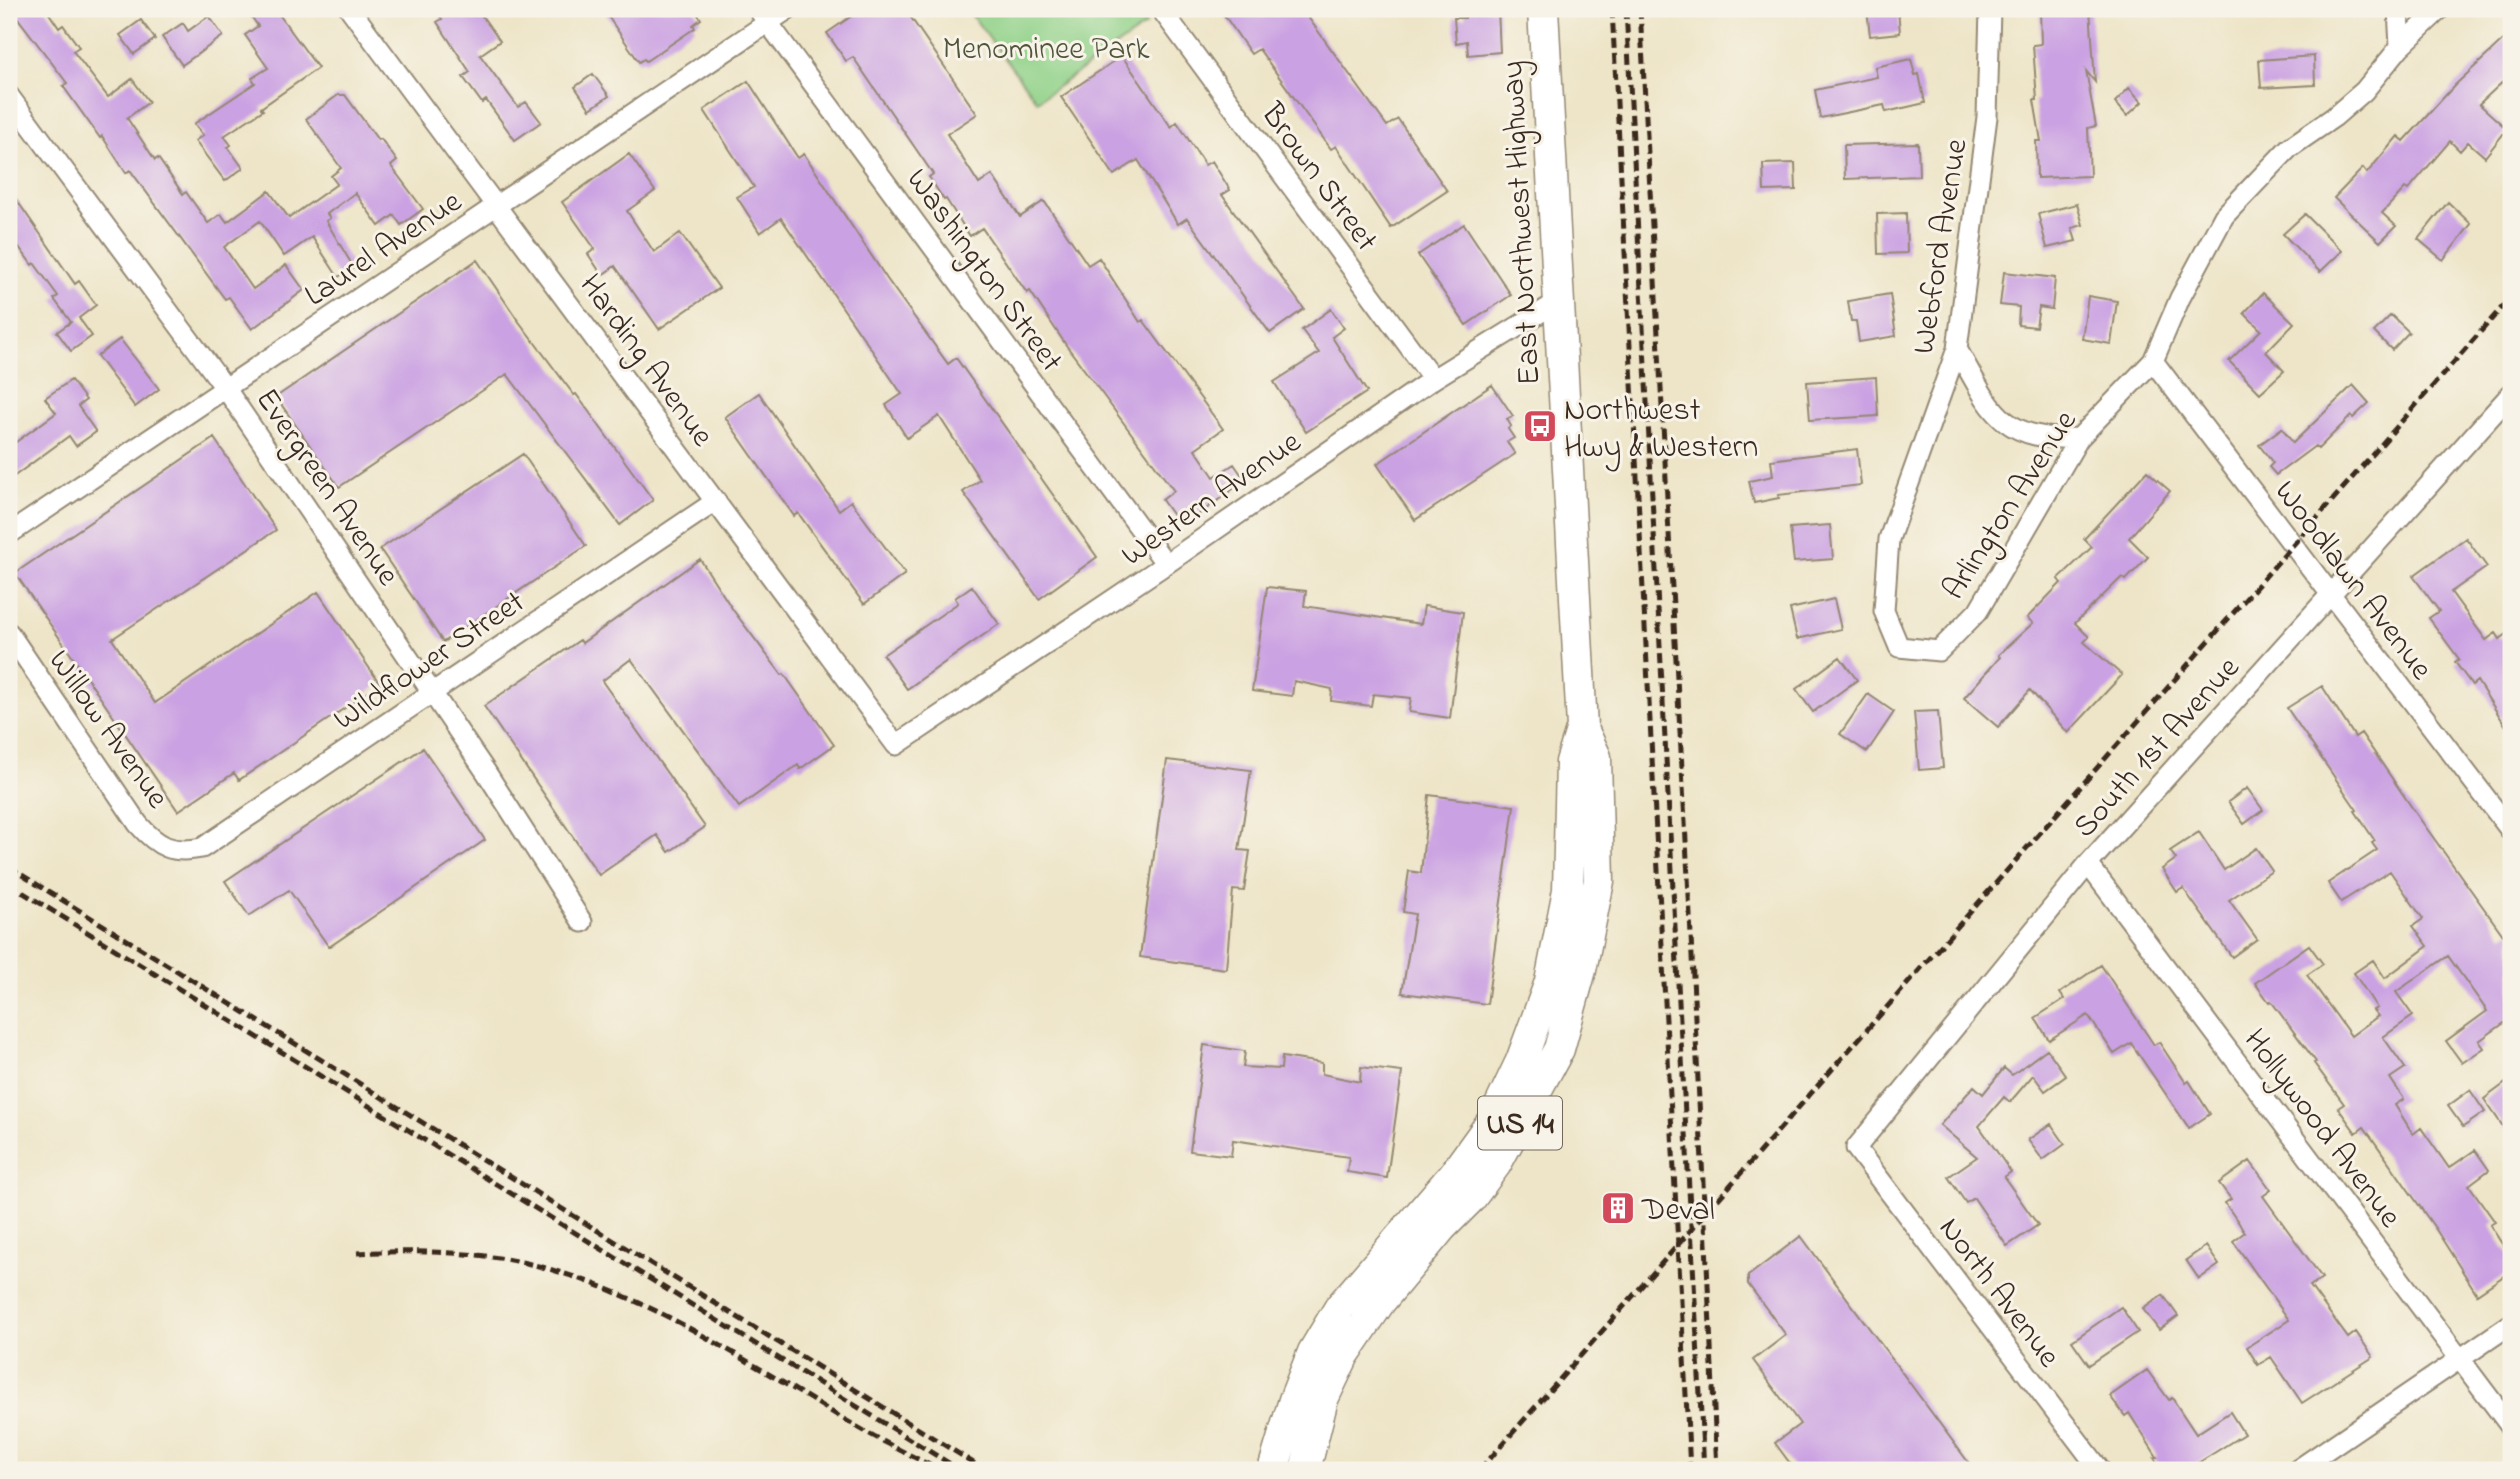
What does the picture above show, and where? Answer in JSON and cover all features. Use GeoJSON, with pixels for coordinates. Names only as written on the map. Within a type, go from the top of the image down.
{"type":"FeatureCollection","features":[{"type":"Feature","properties":{"kind":"main road","name":"East Northwest Highway"},"geometry":{"type":"LineString","coordinates":[[1273,1470],[1294,1399],[1313,1352],[1340,1307],[1454,1174],[1493,1120],[1521,1061],[1550,982],[1568,890],[1571,762],[1582,727],[1543,9]]}},
{"type":"Feature","properties":{"kind":"main road","name":"East Northwest Highway"},"geometry":{"type":"LineString","coordinates":[[1305,1470],[1323,1399],[1344,1354],[1380,1302],[1442,1227],[1471,1198],[1496,1164],[1559,1049],[1581,971],[1599,881],[1596,757],[1582,727]]}},
{"type":"Feature","properties":{"kind":"street","name":"Harding Avenue"},"geometry":{"type":"LineString","coordinates":[[350,9],[896,745]]}},
{"type":"Feature","properties":{"kind":"street","name":"Laurel Avenue"},"geometry":{"type":"LineString","coordinates":[[9,534],[497,205],[763,16],[788,9]]}},
{"type":"Feature","properties":{"kind":"street","name":"Brown Street"},"geometry":{"type":"LineString","coordinates":[[1161,9],[1433,379]]}},
{"type":"Feature","properties":{"kind":"street","name":"Webford Avenue"},"geometry":{"type":"LineString","coordinates":[[1899,647],[1884,611],[1889,539],[1957,349],[1987,117],[1990,9]]}},
{"type":"Feature","properties":{"kind":"street"},"geometry":{"type":"LineString","coordinates":[[2398,9],[2400,47]]}},
{"type":"Feature","properties":{"kind":"street","name":"Arlington Avenue"},"geometry":{"type":"LineString","coordinates":[[1899,647],[1939,651],[1978,611],[2079,438],[2153,361],[2180,298],[2224,216],[2289,148],[2334,117],[2364,90],[2400,47],[2440,9]]}},
{"type":"Feature","properties":{"kind":"street","name":"Washington Street"},"geometry":{"type":"LineString","coordinates":[[763,16],[1166,564]]}},
{"type":"Feature","properties":{"kind":"street","name":"Evergreen Avenue"},"geometry":{"type":"LineString","coordinates":[[9,96],[226,389],[486,772],[582,922]]}},
{"type":"Feature","properties":{"kind":"street","name":"Western Avenue"},"geometry":{"type":"LineString","coordinates":[[896,745],[1166,564],[1433,379],[1559,301]]}},
{"type":"Feature","properties":{"kind":"street"},"geometry":{"type":"LineString","coordinates":[[1957,349],[1986,400],[2005,422],[2027,435],[2053,439],[2079,438]]}},
{"type":"Feature","properties":{"kind":"street","name":"Woodlawn Avenue"},"geometry":{"type":"LineString","coordinates":[[2153,361],[2511,831]]}},
{"type":"Feature","properties":{"kind":"street","name":"South 1st Avenue"},"geometry":{"type":"LineString","coordinates":[[1856,1148],[2088,864],[2511,394]]}},
{"type":"Feature","properties":{"kind":"street","name":"Wildflower Street"},"geometry":{"type":"LineString","coordinates":[[169,849],[185,852],[202,848],[716,501]]}},
{"type":"Feature","properties":{"kind":"street","name":"Willow Avenue"},"geometry":{"type":"LineString","coordinates":[[9,633],[138,824],[151,838],[169,849]]}},
{"type":"Feature","properties":{"kind":"street","name":"Hollywood Avenue"},"geometry":{"type":"LineString","coordinates":[[2088,864],[2511,1427]]}},
{"type":"Feature","properties":{"kind":"street","name":"North Avenue"},"geometry":{"type":"LineString","coordinates":[[1856,1148],[2100,1470]]}},
{"type":"Feature","properties":{"kind":"street"},"geometry":{"type":"LineString","coordinates":[[2297,1470],[2511,1324]]}},
{"type":"Feature","properties":{"kind":"green space","name":"Menominee Park"},"geometry":{"type":"Polygon","coordinates":[[[967,9],[1134,9],[1146,25],[1037,101],[967,9]]]}},
{"type":"Feature","properties":{"kind":"building"},"geometry":{"type":"Polygon","coordinates":[[[11,9],[46,9],[59,28],[63,25],[79,47],[73,51],[108,97],[132,79],[149,102],[127,118],[155,160],[158,158],[183,194],[186,192],[208,223],[221,214],[227,222],[269,191],[289,218],[337,184],[331,176],[341,168],[306,119],[338,95],[345,95],[378,140],[381,139],[397,161],[391,166],[423,209],[401,225],[394,215],[379,226],[355,193],[327,214],[330,218],[326,221],[354,268],[338,277],[312,237],[284,256],[260,221],[224,247],[253,289],[286,265],[304,290],[252,329],[229,297],[225,299],[130,170],[126,173],[102,136],[100,138],[63,86],[67,83],[11,9]]]}},
{"type":"Feature","properties":{"kind":"building"},"geometry":{"type":"Polygon","coordinates":[[[246,9],[275,9],[318,68],[224,136],[231,145],[228,147],[243,168],[225,181],[195,141],[203,135],[194,124],[255,83],[252,78],[268,68],[245,35],[258,26],[246,9]]]}},
{"type":"Feature","properties":{"kind":"building"},"geometry":{"type":"Polygon","coordinates":[[[435,9],[477,9],[500,41],[480,55],[518,107],[526,102],[541,122],[515,140],[486,100],[482,103],[463,77],[470,72],[437,22],[442,19],[435,9]]]}},
{"type":"Feature","properties":{"kind":"building"},"geometry":{"type":"Polygon","coordinates":[[[603,9],[694,9],[701,19],[693,25],[695,28],[646,61],[644,59],[639,62],[603,9]]]}},
{"type":"Feature","properties":{"kind":"building"},"geometry":{"type":"Polygon","coordinates":[[[862,9],[905,9],[977,114],[947,134],[979,184],[992,175],[1020,217],[1044,201],[1088,265],[1099,258],[1140,322],[1143,320],[1223,429],[1195,449],[1214,477],[1234,464],[1245,480],[1190,521],[1183,511],[1174,517],[1162,500],[1174,491],[982,228],[970,236],[929,177],[933,174],[853,57],[846,61],[827,33],[862,9]]]}},
{"type":"Feature","properties":{"kind":"building"},"geometry":{"type":"Polygon","coordinates":[[[1220,9],[1302,9],[1387,126],[1398,119],[1447,191],[1391,228],[1336,146],[1331,149],[1259,49],[1251,54],[1220,9]]]}},
{"type":"Feature","properties":{"kind":"building"},"geometry":{"type":"Polygon","coordinates":[[[1465,9],[1498,9],[1500,52],[1468,55],[1467,41],[1456,43],[1454,18],[1465,18],[1465,9]]]}},
{"type":"Feature","properties":{"kind":"building"},"geometry":{"type":"Polygon","coordinates":[[[1867,9],[1898,9],[1900,33],[1870,36],[1867,9]]]}},
{"type":"Feature","properties":{"kind":"building"},"geometry":{"type":"Polygon","coordinates":[[[2040,9],[2090,9],[2095,82],[2086,71],[2096,126],[2088,128],[2090,176],[2037,178],[2036,141],[2041,141],[2034,100],[2037,100],[2033,45],[2041,44],[2040,9]]]}},
{"type":"Feature","properties":{"kind":"building"},"geometry":{"type":"Polygon","coordinates":[[[209,16],[223,36],[182,65],[162,37],[183,23],[188,31],[209,16]]]}},
{"type":"Feature","properties":{"kind":"building"},"geometry":{"type":"Polygon","coordinates":[[[141,20],[155,39],[134,54],[120,35],[141,20]]]}},
{"type":"Feature","properties":{"kind":"building"},"geometry":{"type":"Polygon","coordinates":[[[2511,33],[2511,74],[2479,104],[2507,129],[2485,157],[2468,142],[2460,151],[2450,141],[2408,190],[2405,188],[2382,213],[2396,226],[2380,242],[2334,198],[2363,168],[2367,173],[2398,136],[2404,141],[2455,85],[2511,33]]]}},
{"type":"Feature","properties":{"kind":"building"},"geometry":{"type":"Polygon","coordinates":[[[1122,56],[1171,127],[1177,122],[1205,165],[1212,161],[1230,190],[1222,195],[1304,309],[1270,333],[1187,218],[1178,224],[1138,160],[1114,175],[1061,97],[1122,56]]]}},
{"type":"Feature","properties":{"kind":"building"},"geometry":{"type":"Polygon","coordinates":[[[2314,56],[2315,85],[2261,88],[2259,60],[2314,56]]]}},
{"type":"Feature","properties":{"kind":"building"},"geometry":{"type":"Polygon","coordinates":[[[1911,59],[1915,75],[1919,74],[1925,103],[1886,112],[1884,105],[1820,118],[1815,90],[1877,77],[1875,67],[1911,59]]]}},
{"type":"Feature","properties":{"kind":"building"},"geometry":{"type":"Polygon","coordinates":[[[593,74],[609,96],[590,109],[575,87],[593,74]]]}},
{"type":"Feature","properties":{"kind":"building"},"geometry":{"type":"Polygon","coordinates":[[[748,81],[798,158],[804,154],[887,279],[948,364],[956,358],[1097,557],[1039,599],[963,492],[980,480],[939,416],[907,438],[886,405],[902,394],[781,218],[760,233],[737,197],[754,187],[704,110],[748,81]]]}},
{"type":"Feature","properties":{"kind":"building"},"geometry":{"type":"Polygon","coordinates":[[[2129,88],[2142,102],[2127,116],[2115,102],[2129,88]]]}},
{"type":"Feature","properties":{"kind":"building"},"geometry":{"type":"Polygon","coordinates":[[[1918,143],[1919,176],[1845,179],[1844,145],[1918,143]]]}},
{"type":"Feature","properties":{"kind":"building"},"geometry":{"type":"Polygon","coordinates":[[[629,154],[655,191],[627,211],[654,252],[680,233],[719,288],[659,329],[615,266],[602,275],[588,254],[595,249],[562,202],[629,154]]]}},
{"type":"Feature","properties":{"kind":"building"},"geometry":{"type":"Polygon","coordinates":[[[1795,163],[1796,190],[1764,191],[1763,164],[1795,163]]]}},
{"type":"Feature","properties":{"kind":"building"},"geometry":{"type":"Polygon","coordinates":[[[9,189],[75,284],[79,281],[96,305],[79,318],[92,336],[71,351],[57,332],[71,322],[54,299],[58,296],[9,233],[9,189]]]}},
{"type":"Feature","properties":{"kind":"building"},"geometry":{"type":"Polygon","coordinates":[[[2448,202],[2471,224],[2443,260],[2418,239],[2448,202]]]}},
{"type":"Feature","properties":{"kind":"building"},"geometry":{"type":"Polygon","coordinates":[[[2077,204],[2083,225],[2072,228],[2076,241],[2047,248],[2038,214],[2077,204]]]}},
{"type":"Feature","properties":{"kind":"building"},"geometry":{"type":"Polygon","coordinates":[[[1906,213],[1907,253],[1878,254],[1877,214],[1906,213]]]}},
{"type":"Feature","properties":{"kind":"building"},"geometry":{"type":"Polygon","coordinates":[[[2305,214],[2342,251],[2320,272],[2283,234],[2305,214]]]}},
{"type":"Feature","properties":{"kind":"building"},"geometry":{"type":"Polygon","coordinates":[[[1464,224],[1511,295],[1466,325],[1418,255],[1464,224]]]}},
{"type":"Feature","properties":{"kind":"building"},"geometry":{"type":"Polygon","coordinates":[[[477,260],[517,319],[574,395],[576,394],[653,500],[620,525],[507,374],[339,487],[276,397],[477,260]]]}},
{"type":"Feature","properties":{"kind":"building"},"geometry":{"type":"Polygon","coordinates":[[[2004,272],[2055,278],[2052,309],[2039,307],[2036,327],[2018,325],[2019,307],[2000,305],[2004,272]]]}},
{"type":"Feature","properties":{"kind":"building"},"geometry":{"type":"Polygon","coordinates":[[[2263,293],[2294,323],[2266,352],[2284,371],[2260,393],[2229,361],[2261,330],[2244,313],[2263,293]]]}},
{"type":"Feature","properties":{"kind":"building"},"geometry":{"type":"Polygon","coordinates":[[[1890,294],[1896,336],[1859,342],[1856,321],[1851,321],[1848,301],[1890,294]]]}},
{"type":"Feature","properties":{"kind":"building"},"geometry":{"type":"Polygon","coordinates":[[[2088,296],[2117,301],[2111,344],[2082,339],[2088,296]]]}},
{"type":"Feature","properties":{"kind":"building"},"geometry":{"type":"Polygon","coordinates":[[[1331,309],[1344,328],[1332,337],[1367,392],[1306,432],[1274,382],[1319,353],[1302,330],[1331,309]]]}},
{"type":"Feature","properties":{"kind":"building"},"geometry":{"type":"Polygon","coordinates":[[[2391,315],[2409,332],[2392,350],[2374,332],[2391,315]]]}},
{"type":"Feature","properties":{"kind":"building"},"geometry":{"type":"Polygon","coordinates":[[[120,339],[159,389],[135,407],[97,356],[120,339]]]}},
{"type":"Feature","properties":{"kind":"building"},"geometry":{"type":"Polygon","coordinates":[[[1876,377],[1878,416],[1810,420],[1807,382],[1876,377]]]}},
{"type":"Feature","properties":{"kind":"building"},"geometry":{"type":"Polygon","coordinates":[[[71,380],[86,400],[78,406],[96,432],[76,446],[69,436],[9,480],[9,447],[56,413],[45,398],[71,380]]]}},
{"type":"Feature","properties":{"kind":"building"},"geometry":{"type":"Polygon","coordinates":[[[1492,385],[1513,416],[1507,419],[1511,426],[1508,429],[1514,438],[1507,442],[1515,454],[1415,520],[1377,464],[1492,385]]]}},
{"type":"Feature","properties":{"kind":"building"},"geometry":{"type":"Polygon","coordinates":[[[2353,385],[2369,403],[2353,418],[2351,416],[2318,449],[2315,446],[2276,475],[2269,467],[2273,463],[2259,445],[2282,428],[2293,443],[2353,385]]]}},
{"type":"Feature","properties":{"kind":"building"},"geometry":{"type":"Polygon","coordinates":[[[759,393],[839,510],[851,501],[905,574],[864,604],[798,513],[794,516],[725,417],[759,393]]]}},
{"type":"Feature","properties":{"kind":"building"},"geometry":{"type":"Polygon","coordinates":[[[214,438],[276,530],[112,639],[155,703],[318,592],[380,684],[239,780],[234,773],[178,811],[15,573],[214,438]]]}},
{"type":"Feature","properties":{"kind":"building"},"geometry":{"type":"Polygon","coordinates":[[[1857,449],[1861,485],[1778,495],[1779,498],[1754,503],[1749,481],[1773,476],[1771,460],[1857,449]]]}},
{"type":"Feature","properties":{"kind":"building"},"geometry":{"type":"Polygon","coordinates":[[[523,454],[586,546],[443,642],[380,549],[523,454]]]}},
{"type":"Feature","properties":{"kind":"building"},"geometry":{"type":"Polygon","coordinates":[[[2147,471],[2170,491],[2129,538],[2148,557],[2126,580],[2122,577],[2075,623],[2089,637],[2084,642],[2122,675],[2068,733],[2030,690],[1998,727],[1964,698],[2000,657],[1998,655],[2033,623],[2027,618],[2061,583],[2058,579],[2092,547],[2084,539],[2147,471]]]}},
{"type":"Feature","properties":{"kind":"building"},"geometry":{"type":"Polygon","coordinates":[[[1830,525],[1833,559],[1794,562],[1790,528],[1830,525]]]}},
{"type":"Feature","properties":{"kind":"building"},"geometry":{"type":"Polygon","coordinates":[[[2466,538],[2487,567],[2451,592],[2486,640],[2496,633],[2500,639],[2511,631],[2511,734],[2477,681],[2472,685],[2455,662],[2459,659],[2429,618],[2439,611],[2413,576],[2466,538]]]}},
{"type":"Feature","properties":{"kind":"building"},"geometry":{"type":"Polygon","coordinates":[[[700,559],[733,610],[782,675],[784,674],[834,745],[800,769],[798,765],[739,807],[631,659],[602,681],[705,827],[669,852],[657,835],[599,875],[484,706],[580,640],[582,643],[700,559]]]}},
{"type":"Feature","properties":{"kind":"building"},"geometry":{"type":"Polygon","coordinates":[[[972,586],[999,624],[907,689],[883,655],[958,603],[955,598],[972,586]]]}},
{"type":"Feature","properties":{"kind":"building"},"geometry":{"type":"Polygon","coordinates":[[[1267,587],[1306,591],[1304,606],[1421,624],[1424,606],[1463,612],[1450,718],[1409,712],[1411,698],[1373,694],[1371,706],[1331,701],[1332,689],[1294,681],[1292,696],[1252,691],[1267,587]]]}},
{"type":"Feature","properties":{"kind":"building"},"geometry":{"type":"Polygon","coordinates":[[[1834,599],[1841,629],[1797,639],[1790,609],[1834,599]]]}},
{"type":"Feature","properties":{"kind":"building"},"geometry":{"type":"Polygon","coordinates":[[[1840,657],[1857,680],[1813,712],[1796,689],[1840,657]]]}},
{"type":"Feature","properties":{"kind":"building"},"geometry":{"type":"Polygon","coordinates":[[[2322,686],[2355,737],[2361,733],[2503,935],[2511,930],[2511,1018],[2479,1041],[2484,1048],[2462,1063],[2446,1041],[2487,1011],[2448,956],[2396,992],[2413,1016],[2383,1037],[2405,1068],[2390,1078],[2404,1099],[2395,1105],[2413,1134],[2421,1128],[2449,1168],[2475,1150],[2489,1170],[2469,1185],[2495,1222],[2490,1225],[2511,1258],[2511,1271],[2477,1294],[2435,1228],[2364,1127],[2356,1133],[2338,1108],[2344,1104],[2314,1063],[2316,1062],[2255,983],[2309,945],[2323,964],[2307,975],[2351,1036],[2378,1016],[2373,1010],[2377,1008],[2354,973],[2373,960],[2385,978],[2428,946],[2413,926],[2423,919],[2390,871],[2341,902],[2328,883],[2377,850],[2372,843],[2375,841],[2355,811],[2357,810],[2287,708],[2322,686]]]}},
{"type":"Feature","properties":{"kind":"building"},"geometry":{"type":"Polygon","coordinates":[[[1868,694],[1894,712],[1867,752],[1840,734],[1868,694]]]}},
{"type":"Feature","properties":{"kind":"building"},"geometry":{"type":"Polygon","coordinates":[[[1938,711],[1943,768],[1919,770],[1914,712],[1938,711]]]}},
{"type":"Feature","properties":{"kind":"building"},"geometry":{"type":"Polygon","coordinates":[[[423,748],[485,840],[329,947],[289,890],[249,916],[225,881],[423,748]]]}},
{"type":"Feature","properties":{"kind":"building"},"geometry":{"type":"Polygon","coordinates":[[[1167,760],[1251,770],[1239,850],[1250,851],[1244,891],[1233,890],[1226,969],[1140,957],[1167,760]]]}},
{"type":"Feature","properties":{"kind":"building"},"geometry":{"type":"Polygon","coordinates":[[[2247,788],[2263,810],[2244,824],[2228,802],[2247,788]]]}},
{"type":"Feature","properties":{"kind":"building"},"geometry":{"type":"Polygon","coordinates":[[[1429,795],[1514,806],[1487,1004],[1402,993],[1415,914],[1403,912],[1409,871],[1421,873],[1429,795]]]}},
{"type":"Feature","properties":{"kind":"building"},"geometry":{"type":"Polygon","coordinates":[[[2199,832],[2224,870],[2256,848],[2272,871],[2229,900],[2257,939],[2232,957],[2183,888],[2177,892],[2162,869],[2176,859],[2170,851],[2199,832]]]}},
{"type":"Feature","properties":{"kind":"building"},"geometry":{"type":"Polygon","coordinates":[[[2101,965],[2154,1045],[2159,1042],[2210,1114],[2189,1128],[2131,1043],[2114,1054],[2088,1015],[2049,1040],[2035,1018],[2064,999],[2060,993],[2101,965]]]}},
{"type":"Feature","properties":{"kind":"building"},"geometry":{"type":"Polygon","coordinates":[[[1204,1045],[1245,1051],[1243,1067],[1281,1069],[1282,1057],[1322,1063],[1322,1074],[1360,1082],[1361,1067],[1402,1072],[1387,1178],[1347,1172],[1349,1157],[1233,1140],[1231,1156],[1190,1151],[1204,1045]]]}},
{"type":"Feature","properties":{"kind":"building"},"geometry":{"type":"Polygon","coordinates":[[[2047,1049],[2066,1076],[2045,1091],[2033,1075],[2010,1102],[2004,1097],[1979,1126],[2011,1172],[2004,1177],[2038,1225],[2007,1246],[1974,1198],[1966,1203],[1948,1177],[1977,1157],[1940,1125],[1974,1086],[1983,1094],[2004,1068],[2012,1075],[2047,1049]]]}},
{"type":"Feature","properties":{"kind":"building"},"geometry":{"type":"Polygon","coordinates":[[[2511,1079],[2511,1138],[2484,1099],[2511,1079]]]}},
{"type":"Feature","properties":{"kind":"building"},"geometry":{"type":"Polygon","coordinates":[[[2470,1090],[2485,1112],[2463,1127],[2448,1106],[2470,1090]]]}},
{"type":"Feature","properties":{"kind":"building"},"geometry":{"type":"Polygon","coordinates":[[[2051,1124],[2065,1144],[2043,1160],[2028,1140],[2051,1124]]]}},
{"type":"Feature","properties":{"kind":"building"},"geometry":{"type":"Polygon","coordinates":[[[2250,1161],[2271,1190],[2263,1196],[2322,1278],[2310,1286],[2348,1338],[2356,1332],[2373,1357],[2302,1403],[2271,1357],[2258,1365],[2247,1347],[2289,1320],[2233,1241],[2245,1232],[2225,1203],[2231,1199],[2219,1183],[2250,1161]]]}},
{"type":"Feature","properties":{"kind":"building","name":"Deval"},"geometry":{"type":"Polygon","coordinates":[[[1627,1195],[1628,1219],[1609,1220],[1608,1197],[1627,1195]]]}},
{"type":"Feature","properties":{"kind":"building"},"geometry":{"type":"Polygon","coordinates":[[[1801,1236],[1974,1470],[1795,1470],[1775,1443],[1800,1424],[1753,1360],[1786,1335],[1748,1284],[1748,1276],[1801,1236]]]}},
{"type":"Feature","properties":{"kind":"building"},"geometry":{"type":"Polygon","coordinates":[[[2206,1246],[2219,1265],[2199,1279],[2186,1260],[2206,1246]]]}},
{"type":"Feature","properties":{"kind":"building"},"geometry":{"type":"Polygon","coordinates":[[[2163,1295],[2178,1316],[2159,1330],[2143,1309],[2163,1295]]]}},
{"type":"Feature","properties":{"kind":"building"},"geometry":{"type":"Polygon","coordinates":[[[2121,1307],[2138,1332],[2089,1365],[2072,1341],[2121,1307]]]}},
{"type":"Feature","properties":{"kind":"building"},"geometry":{"type":"Polygon","coordinates":[[[2147,1370],[2169,1400],[2172,1398],[2196,1434],[2230,1412],[2244,1434],[2187,1470],[2162,1470],[2154,1458],[2157,1457],[2129,1413],[2125,1416],[2110,1396],[2147,1370]]]}},
{"type":"Feature","properties":{"kind":"railway"},"geometry":{"type":"LineString","coordinates":[[1612,9],[1690,1470]]}},
{"type":"Feature","properties":{"kind":"railway"},"geometry":{"type":"LineString","coordinates":[[1626,9],[1704,1470]]}},
{"type":"Feature","properties":{"kind":"railway"},"geometry":{"type":"LineString","coordinates":[[1640,9],[1689,895],[1717,1470]]}},
{"type":"Feature","properties":{"kind":"railway"},"geometry":{"type":"LineString","coordinates":[[1480,1470],[2511,297]]}},
{"type":"Feature","properties":{"kind":"railway"},"geometry":{"type":"LineString","coordinates":[[9,867],[985,1470]]}},
{"type":"Feature","properties":{"kind":"railway"},"geometry":{"type":"LineString","coordinates":[[9,884],[960,1470]]}},
{"type":"Feature","properties":{"kind":"railway"},"geometry":{"type":"LineString","coordinates":[[357,1253],[427,1252],[474,1255],[542,1267],[582,1280],[621,1295],[694,1331],[862,1430],[940,1470]]}},
{"type":"Feature","properties":{"kind":"place","name":"Northwest Hwy & Western"},"geometry":{"type":"Point","coordinates":[1540,426]}},
{"type":"Feature","properties":{"kind":"place","name":"Deval"},"geometry":{"type":"Point","coordinates":[1618,1208]}}]}
